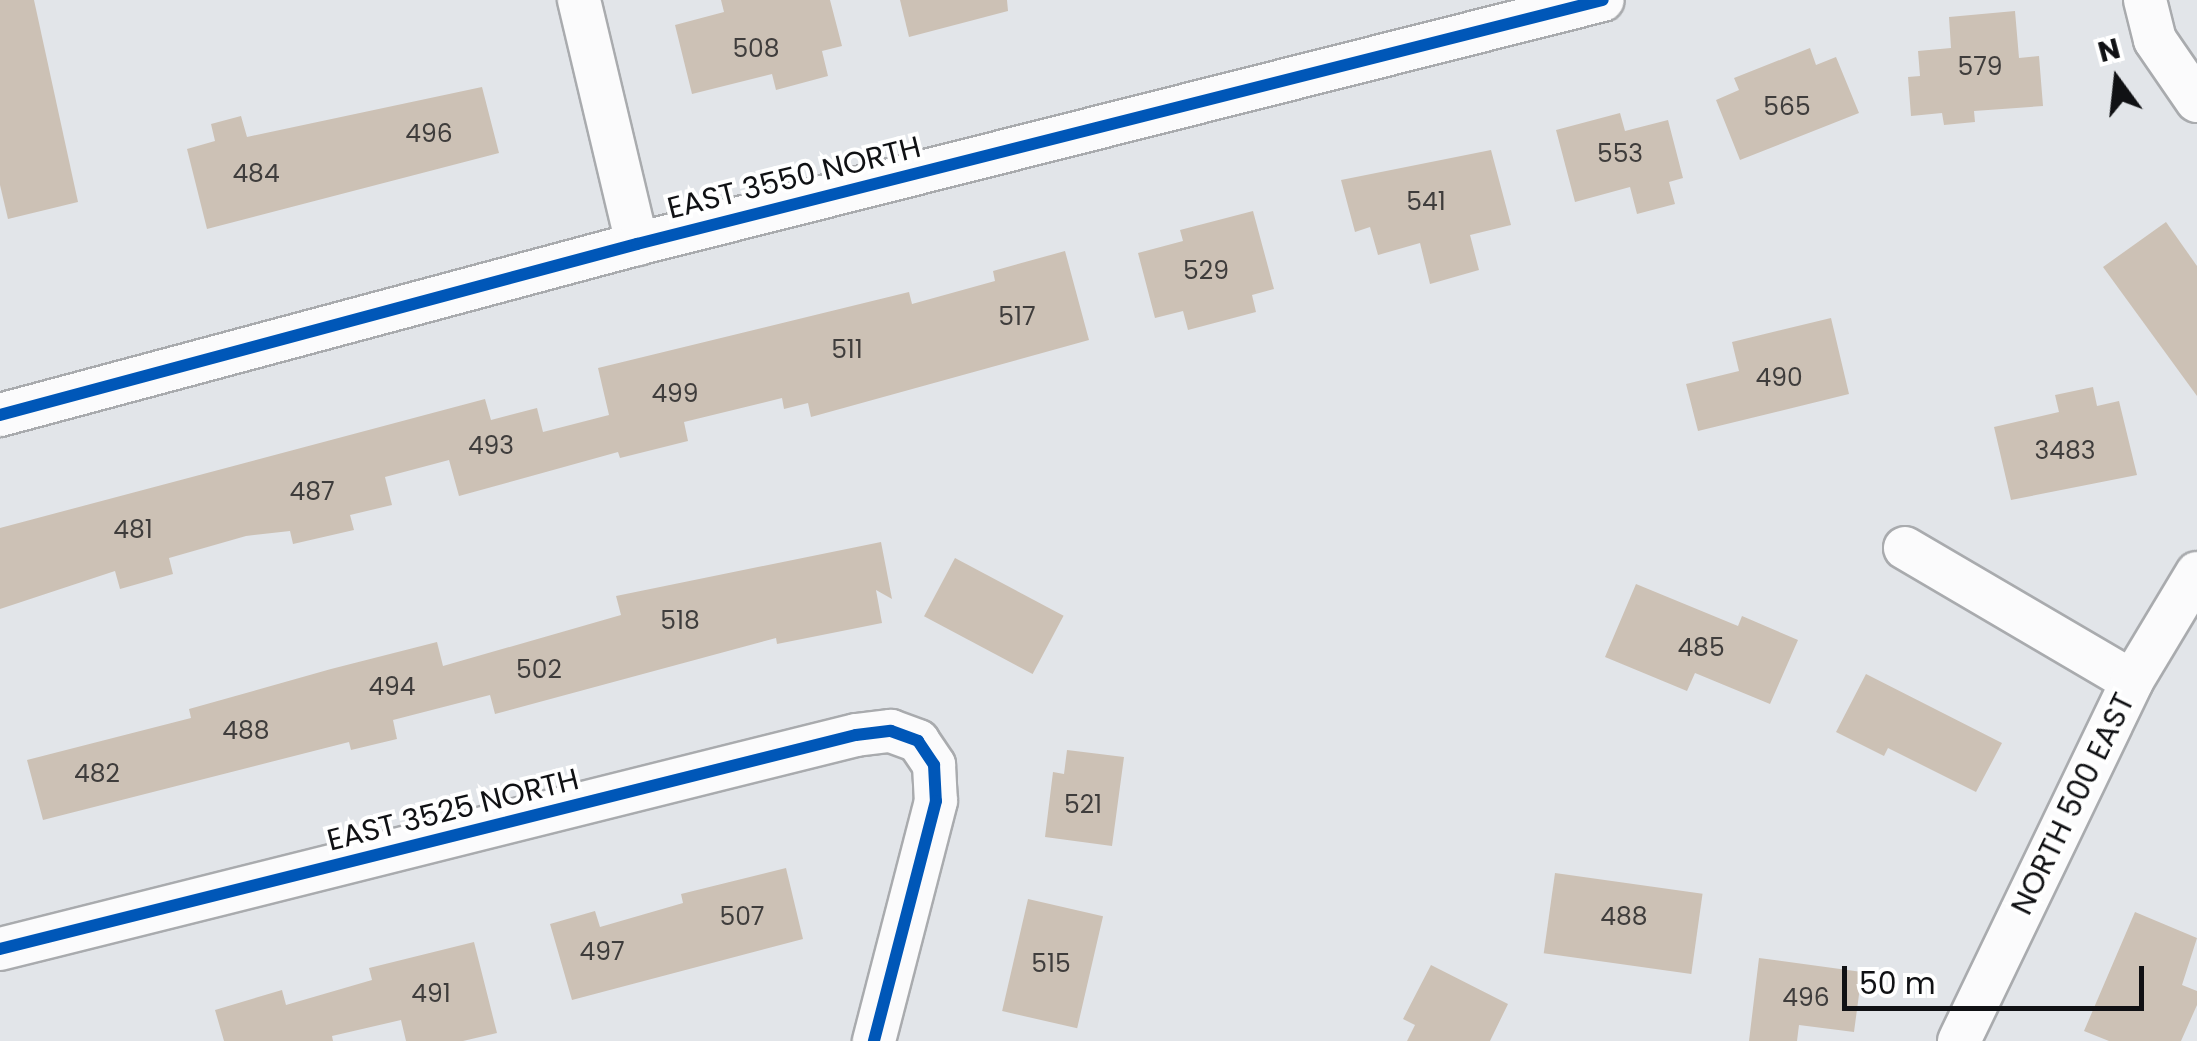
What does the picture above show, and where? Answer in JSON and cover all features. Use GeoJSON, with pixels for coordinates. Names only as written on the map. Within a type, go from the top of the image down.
{"type":"FeatureCollection","features":[{"type":"Feature","properties":{"kind":"street"},"geometry":{"type":"LineString","coordinates":[[579,0],[637,244]]}},
{"type":"Feature","properties":{"kind":"street","name":"EAST 3550 NORTH"},"geometry":{"type":"LineString","coordinates":[[0,415],[637,244],[1603,0]]}},
{"type":"Feature","properties":{"kind":"street"},"geometry":{"type":"LineString","coordinates":[[2145,0],[2155,40],[2197,101]]}},
{"type":"Feature","properties":{"kind":"street"},"geometry":{"type":"LineString","coordinates":[[1905,548],[2132,681]]}},
{"type":"Feature","properties":{"kind":"street","name":"NORTH 500 EAST"},"geometry":{"type":"LineString","coordinates":[[1960,1041],[2132,681],[2197,573]]}},
{"type":"Feature","properties":{"kind":"street","name":"EAST 3525 NORTH"},"geometry":{"type":"LineString","coordinates":[[0,949],[856,735],[892,732],[918,741],[934,765],[936,801],[874,1041]]}},
{"type":"Feature","properties":{"kind":"building"},"geometry":{"type":"Polygon","coordinates":[[[0,0],[34,0],[78,202],[8,219],[0,185],[0,0]]]}},
{"type":"Feature","properties":{"kind":"building"},"geometry":{"type":"Polygon","coordinates":[[[721,0],[830,0],[842,46],[822,51],[828,76],[776,90],[772,74],[692,94],[675,25],[724,12],[721,0]]]}},
{"type":"Feature","properties":{"kind":"building"},"geometry":{"type":"Polygon","coordinates":[[[900,0],[1007,0],[1008,11],[909,37],[900,0]]]}},
{"type":"Feature","properties":{"kind":"building"},"geometry":{"type":"Polygon","coordinates":[[[2015,11],[2019,58],[2039,56],[2043,106],[1974,111],[1975,122],[1944,125],[1942,113],[1911,116],[1908,77],[1920,76],[1918,51],[1951,48],[1949,17],[2015,11]]]}},
{"type":"Feature","properties":{"kind":"building"},"geometry":{"type":"Polygon","coordinates":[[[1810,48],[1816,65],[1836,57],[1859,113],[1740,160],[1716,100],[1739,90],[1734,78],[1810,48]]]}},
{"type":"Feature","properties":{"kind":"building"},"geometry":{"type":"Polygon","coordinates":[[[482,87],[499,153],[207,229],[187,149],[215,141],[211,124],[241,116],[247,137],[482,87]]]}},
{"type":"Feature","properties":{"kind":"building"},"geometry":{"type":"Polygon","coordinates":[[[1620,113],[1625,131],[1668,120],[1683,178],[1669,182],[1675,204],[1637,214],[1630,187],[1575,202],[1556,130],[1620,113]]]}},
{"type":"Feature","properties":{"kind":"building"},"geometry":{"type":"Polygon","coordinates":[[[1491,150],[1511,225],[1470,235],[1479,270],[1430,284],[1420,243],[1378,255],[1370,227],[1355,232],[1341,180],[1491,150]]]}},
{"type":"Feature","properties":{"kind":"building"},"geometry":{"type":"Polygon","coordinates":[[[1253,211],[1274,289],[1252,295],[1256,312],[1188,330],[1183,311],[1155,318],[1138,253],[1183,241],[1180,230],[1253,211]]]}},
{"type":"Feature","properties":{"kind":"building"},"geometry":{"type":"Polygon","coordinates":[[[2166,222],[2197,266],[2197,396],[2103,267],[2166,222]]]}},
{"type":"Feature","properties":{"kind":"building"},"geometry":{"type":"Polygon","coordinates":[[[1065,251],[1089,340],[811,417],[808,403],[784,409],[782,398],[684,422],[688,441],[620,458],[618,452],[459,496],[449,460],[385,477],[392,505],[350,515],[354,530],[293,544],[290,531],[246,536],[169,558],[173,574],[120,589],[115,571],[0,609],[0,528],[485,399],[491,420],[537,408],[543,432],[609,415],[598,368],[909,292],[912,304],[995,281],[993,271],[1065,251]]]}},
{"type":"Feature","properties":{"kind":"building"},"geometry":{"type":"Polygon","coordinates":[[[1831,318],[1849,394],[1698,431],[1686,384],[1739,371],[1732,342],[1831,318]]]}},
{"type":"Feature","properties":{"kind":"building"},"geometry":{"type":"Polygon","coordinates":[[[2093,387],[2097,406],[2119,401],[2137,475],[2011,500],[1994,427],[2059,412],[2055,395],[2093,387]]]}},
{"type":"Feature","properties":{"kind":"building"},"geometry":{"type":"Polygon","coordinates":[[[881,542],[892,599],[876,590],[882,623],[777,644],[776,638],[495,714],[490,695],[393,720],[397,739],[351,750],[349,742],[43,820],[27,760],[191,718],[189,709],[437,642],[443,666],[621,615],[616,596],[881,542]]]}},
{"type":"Feature","properties":{"kind":"building"},"geometry":{"type":"Polygon","coordinates":[[[955,558],[1064,616],[1033,674],[924,616],[955,558]]]}},
{"type":"Feature","properties":{"kind":"building"},"geometry":{"type":"Polygon","coordinates":[[[1636,584],[1738,626],[1742,616],[1798,640],[1770,704],[1695,673],[1687,691],[1605,657],[1636,584]]]}},
{"type":"Feature","properties":{"kind":"building"},"geometry":{"type":"Polygon","coordinates":[[[1866,674],[2002,743],[1976,792],[1888,748],[1884,756],[1836,732],[1866,674]]]}},
{"type":"Feature","properties":{"kind":"building"},"geometry":{"type":"Polygon","coordinates":[[[1067,750],[1124,757],[1112,846],[1045,837],[1053,772],[1064,774],[1067,750]]]}},
{"type":"Feature","properties":{"kind":"building"},"geometry":{"type":"Polygon","coordinates":[[[786,868],[803,939],[572,1000],[550,924],[595,911],[600,927],[683,903],[681,894],[786,868]]]}},
{"type":"Feature","properties":{"kind":"building"},"geometry":{"type":"Polygon","coordinates":[[[1555,873],[1703,894],[1691,974],[1544,953],[1555,873]]]}},
{"type":"Feature","properties":{"kind":"building"},"geometry":{"type":"Polygon","coordinates":[[[1028,899],[1103,916],[1077,1028],[1002,1011],[1028,899]]]}},
{"type":"Feature","properties":{"kind":"building"},"geometry":{"type":"Polygon","coordinates":[[[2135,912],[2197,938],[2182,985],[2197,991],[2197,1005],[2181,1041],[2109,1041],[2084,1031],[2135,912]]]}},
{"type":"Feature","properties":{"kind":"building"},"geometry":{"type":"Polygon","coordinates":[[[474,942],[497,1033],[463,1041],[406,1041],[401,1020],[332,1036],[333,1041],[224,1041],[215,1010],[282,990],[286,1005],[372,980],[369,968],[474,942]]]}},
{"type":"Feature","properties":{"kind":"building"},"geometry":{"type":"Polygon","coordinates":[[[1759,958],[1862,972],[1854,1032],[1799,1025],[1797,1041],[1749,1041],[1759,958]]]}},
{"type":"Feature","properties":{"kind":"building"},"geometry":{"type":"Polygon","coordinates":[[[1431,965],[1508,1004],[1490,1041],[1407,1041],[1415,1025],[1403,1019],[1431,965]]]}},
{"type":"Feature","properties":{"kind":"cycle path"},"geometry":{"type":"LineString","coordinates":[[0,415],[637,244],[1603,0]]}},
{"type":"Feature","properties":{"kind":"cycle path"},"geometry":{"type":"LineString","coordinates":[[0,949],[856,735],[891,731],[918,741],[934,765],[936,801],[874,1041]]}}]}
